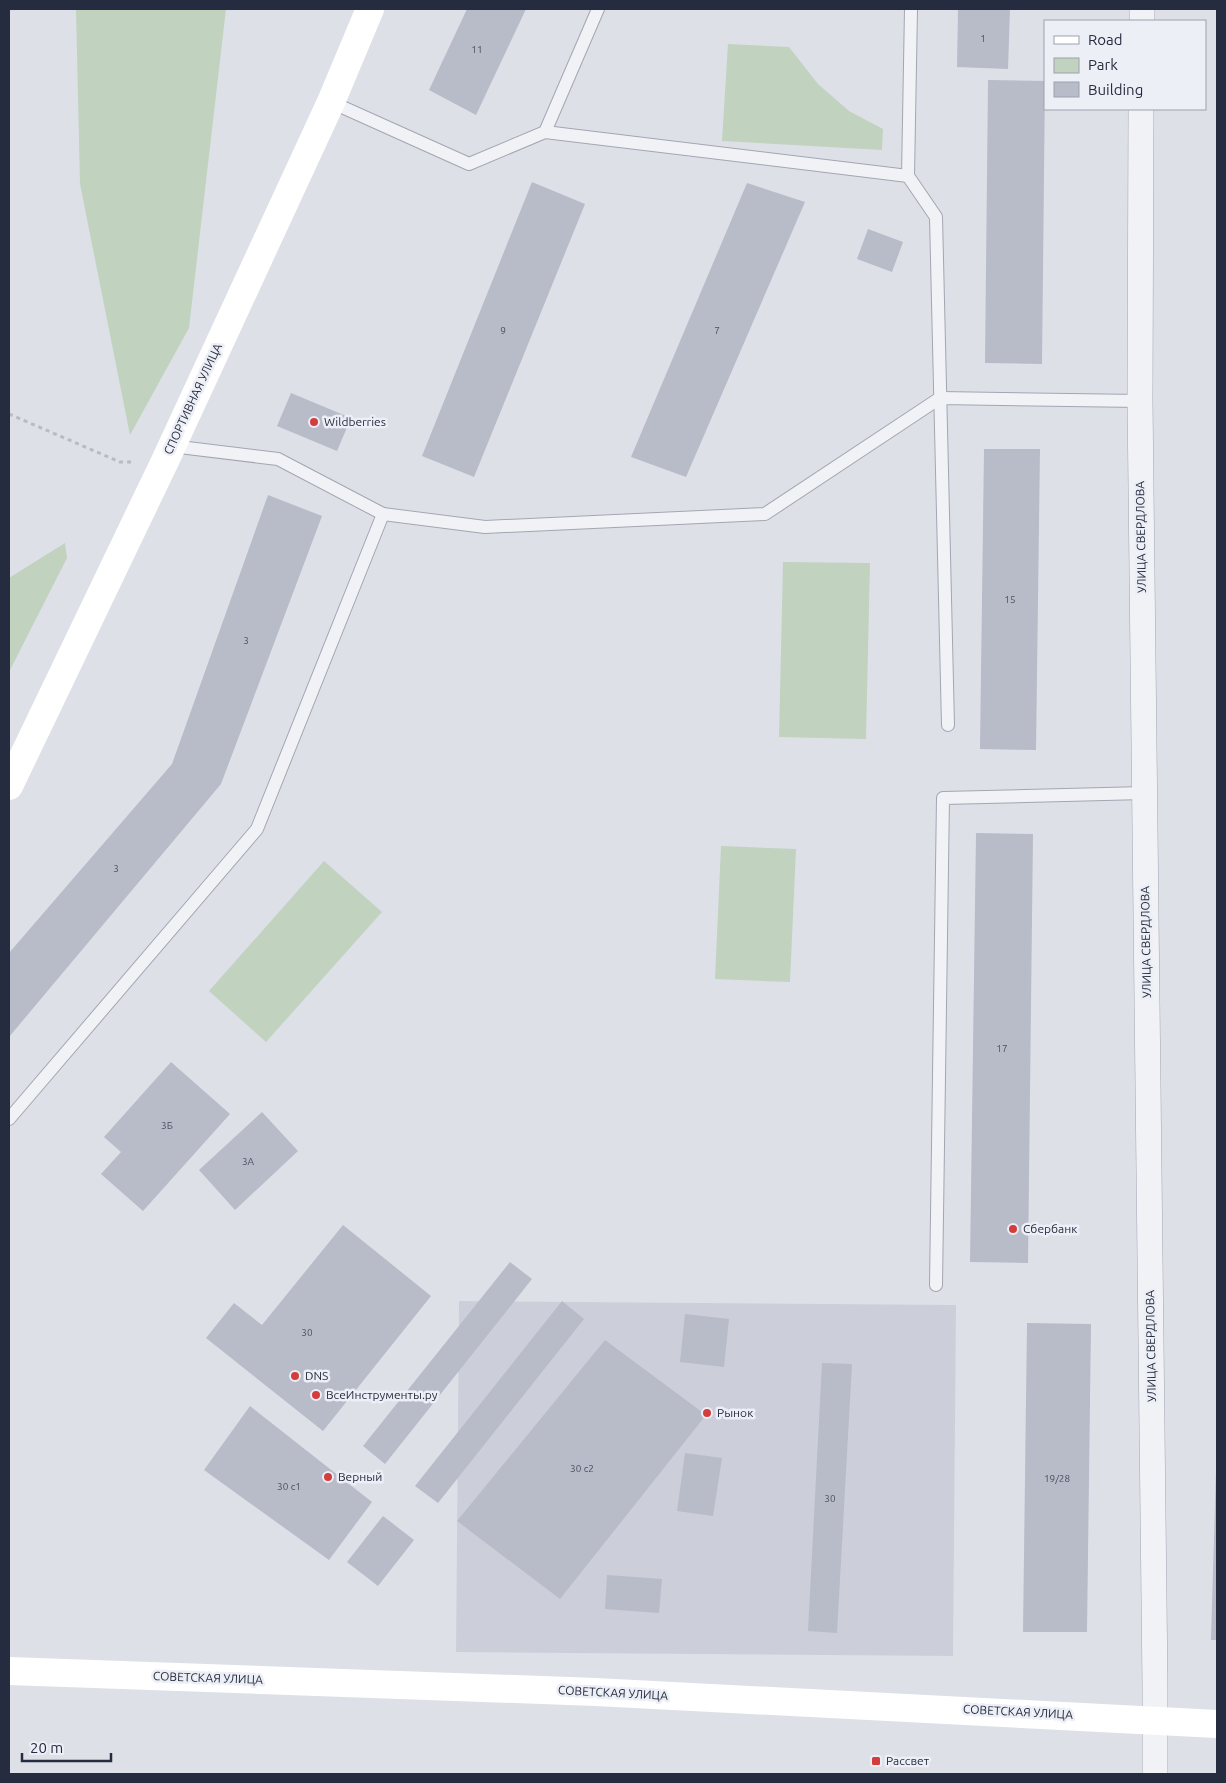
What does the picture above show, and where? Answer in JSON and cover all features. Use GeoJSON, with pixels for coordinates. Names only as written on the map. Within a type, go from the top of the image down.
{"type":"FeatureCollection","features":[{"type":"Feature","properties":{"kind":"street","name":"СПОРТИВНАЯ УЛИЦА"},"geometry":{"type":"LineString","coordinates":[[9,786],[168,453],[331,102],[370,9]]}},
{"type":"Feature","properties":{"kind":"street","name":"УЛИЦА СВЕРДЛОВА"},"geometry":{"type":"LineString","coordinates":[[1141,110],[1140,402],[1155,1774]]}},
{"type":"Feature","properties":{"kind":"street","name":"СОВЕТСКАЯ УЛИЦА"},"geometry":{"type":"LineString","coordinates":[[9,1671],[596,1692],[1217,1724]]}},
{"type":"Feature","properties":{"kind":"lane"},"geometry":{"type":"LineString","coordinates":[[545,132],[598,9]]}},
{"type":"Feature","properties":{"kind":"lane"},"geometry":{"type":"LineString","coordinates":[[910,9],[908,176],[936,217],[948,725]]}},
{"type":"Feature","properties":{"kind":"lane"},"geometry":{"type":"LineString","coordinates":[[331,102],[469,164],[545,132],[908,176]]}},
{"type":"Feature","properties":{"kind":"lane"},"geometry":{"type":"LineString","coordinates":[[168,453],[278,459],[383,514],[485,527],[765,514],[940,398],[1140,402]]}},
{"type":"Feature","properties":{"kind":"lane"},"geometry":{"type":"LineString","coordinates":[[9,1119],[257,829],[383,514]]}},
{"type":"Feature","properties":{"kind":"lane"},"geometry":{"type":"LineString","coordinates":[[936,1284],[943,798],[1144,793]]}},
{"type":"Feature","properties":{"kind":"path"},"geometry":{"type":"LineString","coordinates":[[9,414],[120,462],[168,453]]}},
{"type":"Feature","properties":{"kind":"shaded area","name":"Рынок"},"geometry":{"type":"Polygon","coordinates":[[[459,1301],[956,1305],[953,1656],[456,1652],[459,1301]]]}},
{"type":"Feature","properties":{"kind":"green space"},"geometry":{"type":"Polygon","coordinates":[[[76,9],[226,9],[189,328],[130,435],[80,184],[76,9]]]}},
{"type":"Feature","properties":{"kind":"green space"},"geometry":{"type":"Polygon","coordinates":[[[728,44],[789,47],[818,84],[849,111],[883,129],[882,150],[722,141],[728,44]]]}},
{"type":"Feature","properties":{"kind":"green space"},"geometry":{"type":"Polygon","coordinates":[[[65,543],[67,558],[9,672],[9,578],[65,543]]]}},
{"type":"Feature","properties":{"kind":"green space"},"geometry":{"type":"Polygon","coordinates":[[[783,562],[870,563],[866,739],[779,737],[783,562]]]}},
{"type":"Feature","properties":{"kind":"green space"},"geometry":{"type":"Polygon","coordinates":[[[721,846],[796,849],[790,982],[715,979],[721,846]]]}},
{"type":"Feature","properties":{"kind":"green space"},"geometry":{"type":"Polygon","coordinates":[[[324,861],[382,912],[266,1042],[209,991],[324,861]]]}},
{"type":"Feature","properties":{"kind":"building"},"geometry":{"type":"Polygon","coordinates":[[[467,9],[526,9],[476,115],[429,90],[467,9]]]}},
{"type":"Feature","properties":{"kind":"building"},"geometry":{"type":"Polygon","coordinates":[[[958,9],[1010,9],[1008,69],[957,67],[958,9]]]}},
{"type":"Feature","properties":{"kind":"building"},"geometry":{"type":"Polygon","coordinates":[[[988,80],[1044,81],[1042,364],[985,363],[988,80]]]}},
{"type":"Feature","properties":{"kind":"building"},"geometry":{"type":"Polygon","coordinates":[[[532,182],[585,204],[474,477],[422,456],[532,182]]]}},
{"type":"Feature","properties":{"kind":"building"},"geometry":{"type":"Polygon","coordinates":[[[747,183],[805,202],[686,477],[631,457],[747,183]]]}},
{"type":"Feature","properties":{"kind":"building"},"geometry":{"type":"Polygon","coordinates":[[[868,229],[903,242],[892,272],[857,259],[868,229]]]}},
{"type":"Feature","properties":{"kind":"building","name":"Wildberries"},"geometry":{"type":"Polygon","coordinates":[[[291,393],[351,418],[337,451],[277,426],[291,393]]]}},
{"type":"Feature","properties":{"kind":"building"},"geometry":{"type":"Polygon","coordinates":[[[984,449],[1040,449],[1036,750],[980,749],[984,449]]]}},
{"type":"Feature","properties":{"kind":"building"},"geometry":{"type":"Polygon","coordinates":[[[268,495],[322,516],[221,784],[9,1037],[9,953],[172,764],[268,495]]]}},
{"type":"Feature","properties":{"kind":"building"},"geometry":{"type":"Polygon","coordinates":[[[976,833],[1033,834],[1028,1263],[970,1262],[976,833]]]}},
{"type":"Feature","properties":{"kind":"building"},"geometry":{"type":"Polygon","coordinates":[[[171,1062],[230,1114],[143,1211],[101,1174],[121,1152],[104,1137],[171,1062]]]}},
{"type":"Feature","properties":{"kind":"building"},"geometry":{"type":"Polygon","coordinates":[[[262,1112],[298,1151],[235,1210],[199,1170],[262,1112]]]}},
{"type":"Feature","properties":{"kind":"building"},"geometry":{"type":"Polygon","coordinates":[[[343,1225],[431,1296],[323,1431],[206,1338],[234,1303],[262,1325],[343,1225]]]}},
{"type":"Feature","properties":{"kind":"building"},"geometry":{"type":"Polygon","coordinates":[[[510,1262],[532,1279],[385,1464],[363,1446],[510,1262]]]}},
{"type":"Feature","properties":{"kind":"building"},"geometry":{"type":"Polygon","coordinates":[[[562,1301],[584,1319],[438,1503],[415,1486],[562,1301]]]}},
{"type":"Feature","properties":{"kind":"building"},"geometry":{"type":"Polygon","coordinates":[[[685,1314],[729,1319],[724,1367],[680,1362],[685,1314]]]}},
{"type":"Feature","properties":{"kind":"building"},"geometry":{"type":"Polygon","coordinates":[[[1027,1323],[1091,1324],[1087,1632],[1023,1632],[1027,1323]]]}},
{"type":"Feature","properties":{"kind":"building"},"geometry":{"type":"Polygon","coordinates":[[[605,1340],[706,1415],[560,1599],[457,1521],[605,1340]]]}},
{"type":"Feature","properties":{"kind":"building"},"geometry":{"type":"Polygon","coordinates":[[[822,1363],[852,1364],[837,1633],[808,1631],[822,1363]]]}},
{"type":"Feature","properties":{"kind":"building"},"geometry":{"type":"Polygon","coordinates":[[[250,1406],[372,1502],[329,1560],[204,1470],[250,1406]]]}},
{"type":"Feature","properties":{"kind":"building"},"geometry":{"type":"Polygon","coordinates":[[[685,1453],[722,1458],[713,1516],[677,1511],[685,1453]]]}},
{"type":"Feature","properties":{"kind":"building"},"geometry":{"type":"Polygon","coordinates":[[[1216,1470],[1217,1640],[1211,1640],[1216,1470]]]}},
{"type":"Feature","properties":{"kind":"building"},"geometry":{"type":"Polygon","coordinates":[[[383,1516],[414,1540],[378,1586],[347,1562],[383,1516]]]}},
{"type":"Feature","properties":{"kind":"building"},"geometry":{"type":"Polygon","coordinates":[[[607,1575],[662,1579],[659,1613],[605,1609],[607,1575]]]}},
{"type":"Feature","properties":{"kind":"place","name":"Wildberries"},"geometry":{"type":"Point","coordinates":[314,422]}},
{"type":"Feature","properties":{"kind":"place","name":"Сбербанк"},"geometry":{"type":"Point","coordinates":[1013,1229]}},
{"type":"Feature","properties":{"kind":"place","name":"DNS"},"geometry":{"type":"Point","coordinates":[295,1376]}},
{"type":"Feature","properties":{"kind":"place","name":"ВсеИнструменты.ру"},"geometry":{"type":"Point","coordinates":[316,1395]}},
{"type":"Feature","properties":{"kind":"place","name":"Рынок"},"geometry":{"type":"Point","coordinates":[707,1413]}},
{"type":"Feature","properties":{"kind":"place","name":"Верный"},"geometry":{"type":"Point","coordinates":[328,1477]}},
{"type":"Feature","properties":{"kind":"place","name":"Рассвет"},"geometry":{"type":"Point","coordinates":[876,1761]}}]}
